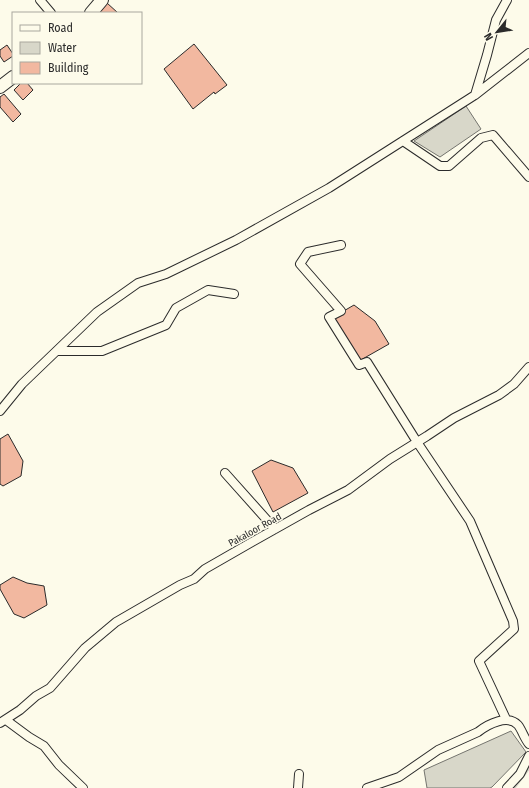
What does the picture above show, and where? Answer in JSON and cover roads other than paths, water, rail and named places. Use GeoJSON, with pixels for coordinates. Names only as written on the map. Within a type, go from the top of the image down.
{"type":"FeatureCollection","features":[{"type":"Feature","properties":{"kind":"main road"},"geometry":{"type":"LineString","coordinates":[[92,12],[102,0]]}},
{"type":"Feature","properties":{"kind":"main road"},"geometry":{"type":"LineString","coordinates":[[0,87],[12,78]]}},
{"type":"Feature","properties":{"kind":"street"},"geometry":{"type":"LineString","coordinates":[[40,0],[51,12]]}},
{"type":"Feature","properties":{"kind":"street"},"geometry":{"type":"LineString","coordinates":[[475,95],[496,20],[507,0]]}},
{"type":"Feature","properties":{"kind":"street"},"geometry":{"type":"LineString","coordinates":[[0,412],[22,384],[97,312],[138,283],[166,274],[236,240],[329,188],[475,95],[529,52]]}},
{"type":"Feature","properties":{"kind":"street"},"geometry":{"type":"LineString","coordinates":[[403,141],[440,166],[449,166],[481,138],[492,135],[529,177]]}},
{"type":"Feature","properties":{"kind":"street"},"geometry":{"type":"LineString","coordinates":[[341,245],[308,252],[300,264],[341,311],[329,317],[359,366],[367,362],[417,442],[470,521],[513,621],[514,629],[479,661],[506,719]]}},
{"type":"Feature","properties":{"kind":"street"},"geometry":{"type":"LineString","coordinates":[[57,351],[102,351],[166,325],[176,308],[208,290],[234,294]]}},
{"type":"Feature","properties":{"kind":"street","name":"Pakaloor Road"},"geometry":{"type":"LineString","coordinates":[[3,722],[36,696],[50,688],[85,648],[116,622],[180,585],[194,579],[205,569],[316,506],[348,490],[390,459],[454,418],[499,395],[514,384],[529,367]]}},
{"type":"Feature","properties":{"kind":"street"},"geometry":{"type":"LineString","coordinates":[[225,473],[275,530]]}},
{"type":"Feature","properties":{"kind":"street"},"geometry":{"type":"LineString","coordinates":[[367,788],[399,778],[438,750],[506,719],[512,720],[518,726],[529,744]]}},
{"type":"Feature","properties":{"kind":"street"},"geometry":{"type":"LineString","coordinates":[[3,722],[44,746],[59,765],[83,788]]}},
{"type":"Feature","properties":{"kind":"street"},"geometry":{"type":"LineString","coordinates":[[507,788],[520,774],[529,756]]}},
{"type":"Feature","properties":{"kind":"street"},"geometry":{"type":"LineString","coordinates":[[298,788],[299,774]]}},
{"type":"Feature","properties":{"kind":"water"},"geometry":{"type":"Polygon","coordinates":[[[466,106],[481,129],[440,157],[414,141],[466,106]]]}},
{"type":"Feature","properties":{"kind":"water"},"geometry":{"type":"Polygon","coordinates":[[[511,731],[526,752],[492,787],[427,788],[424,770],[511,731]]]}},
{"type":"Feature","properties":{"kind":"waterway"},"geometry":{"type":"LineString","coordinates":[[514,788],[529,768]]}}]}
